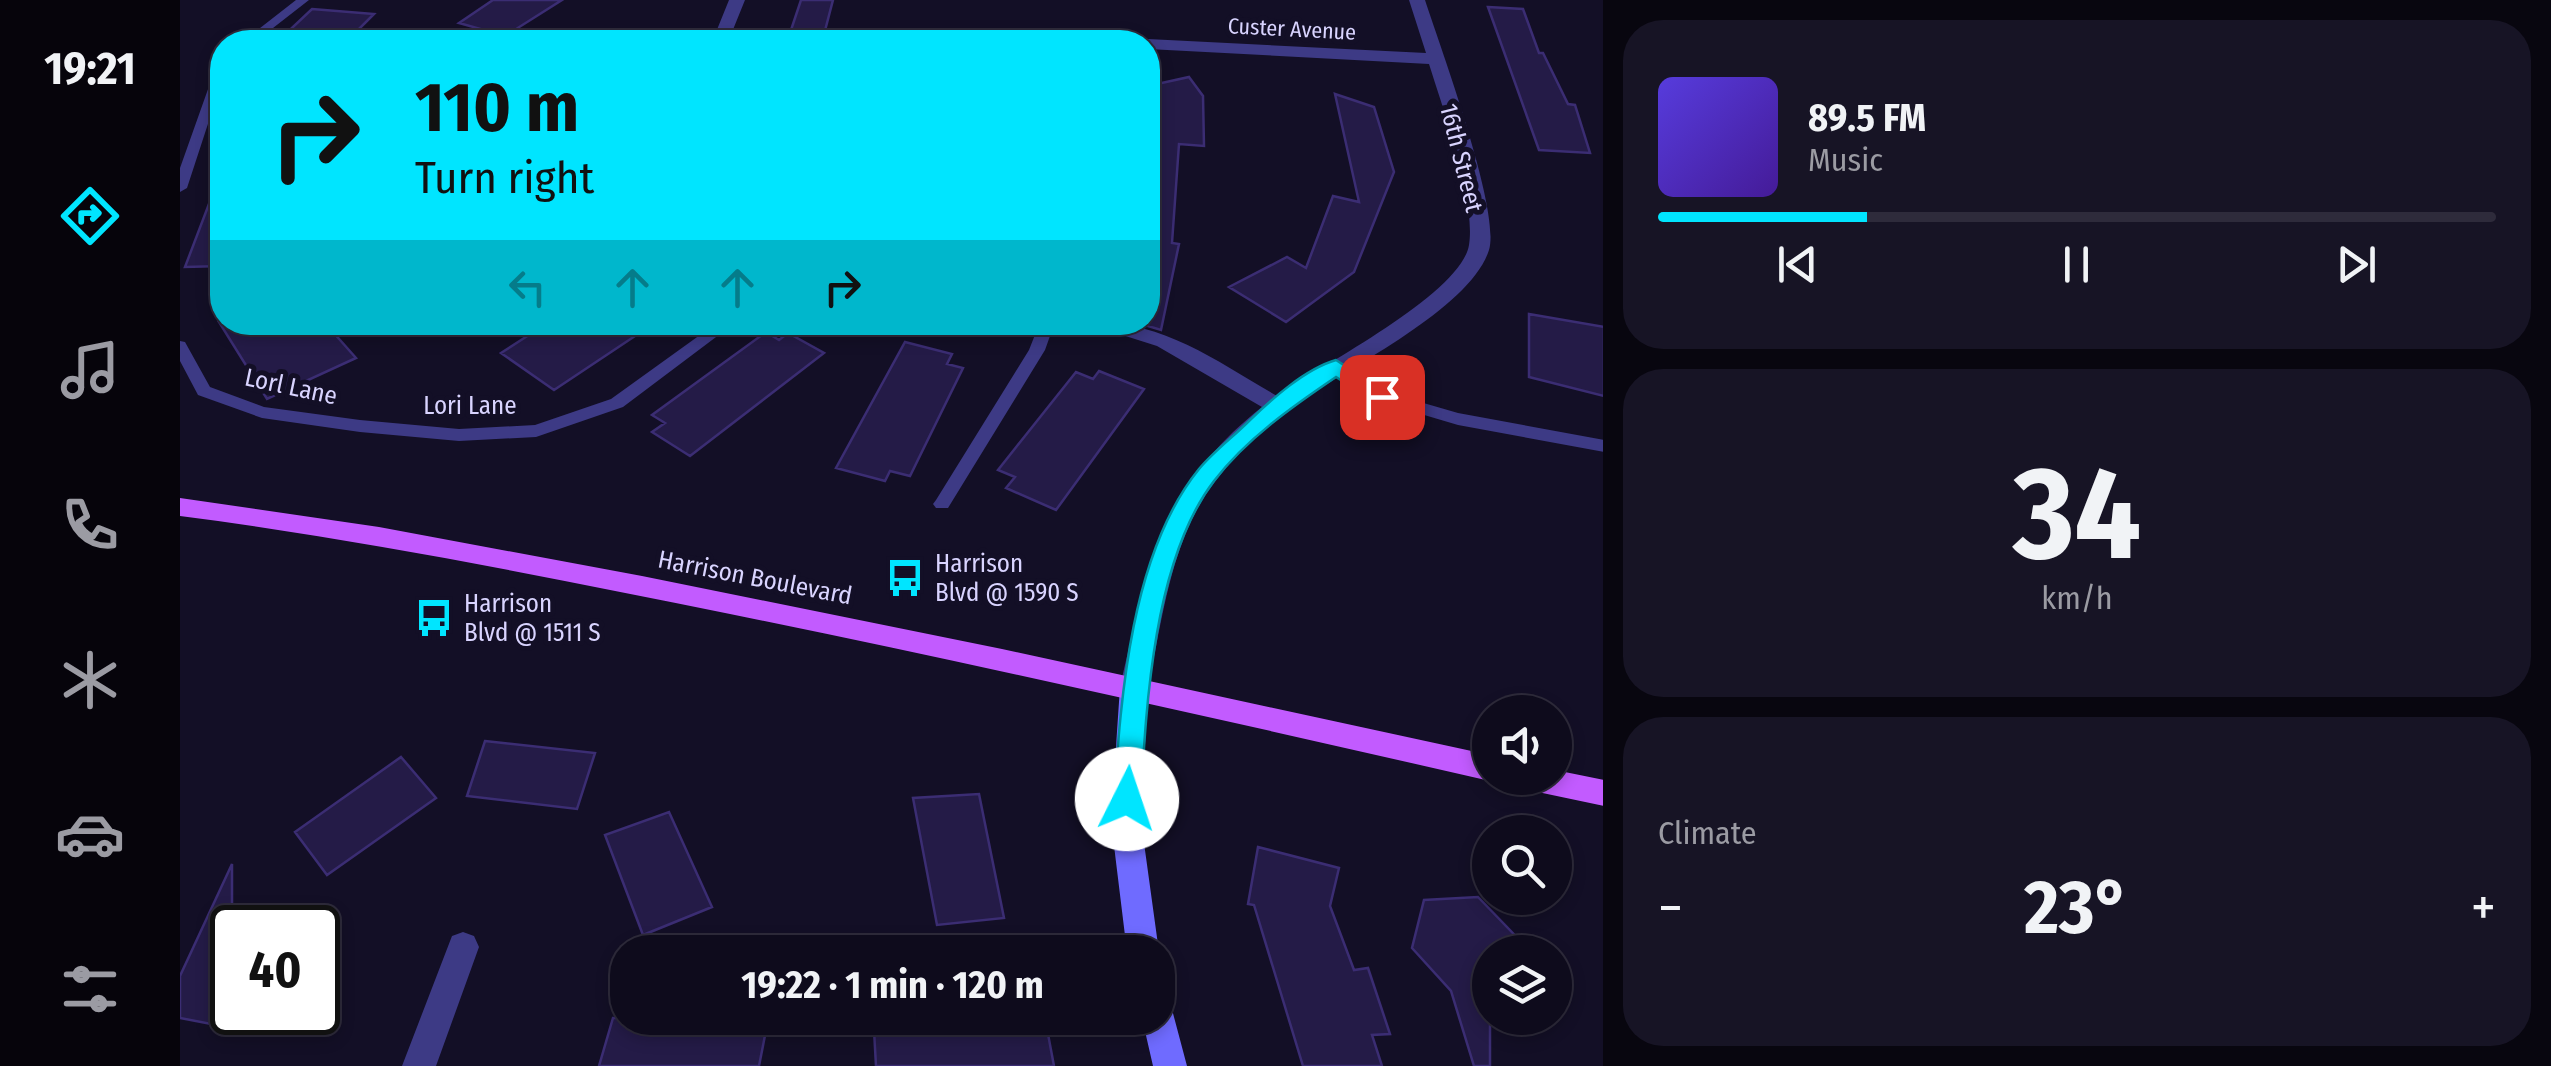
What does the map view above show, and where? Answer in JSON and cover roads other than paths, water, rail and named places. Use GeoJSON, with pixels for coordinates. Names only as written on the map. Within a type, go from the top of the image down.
{"type":"FeatureCollection","features":[{"type":"Feature","properties":{"kind":"main road","name":"Harrison Boulevard"},"geometry":{"type":"LineString","coordinates":[[180,507],[275,518],[563,570],[1134,687],[1472,764]]}},
{"type":"Feature","properties":{"kind":"main road"},"geometry":{"type":"LineString","coordinates":[[1572,786],[1603,793]]}},
{"type":"Feature","properties":{"kind":"street"},"geometry":{"type":"LineString","coordinates":[[725,30],[738,0]]}},
{"type":"Feature","properties":{"kind":"street","name":"16th Street"},"geometry":{"type":"LineString","coordinates":[[1141,935],[1126,820],[1134,687],[1158,582],[1179,520],[1207,474],[1278,406],[1455,288],[1480,248],[1475,196],[1416,0]]}},
{"type":"Feature","properties":{"kind":"street","name":"Custer Avenue"},"geometry":{"type":"LineString","coordinates":[[1160,45],[1434,59]]}},
{"type":"Feature","properties":{"kind":"street"},"geometry":{"type":"LineString","coordinates":[[1147,335],[1166,341],[1278,406]]}},
{"type":"Feature","properties":{"kind":"street"},"geometry":{"type":"LineString","coordinates":[[419,1066],[463,946]]}},
{"type":"Feature","properties":{"kind":"street"},"geometry":{"type":"LineString","coordinates":[[1163,1035],[1170,1066]]}},
{"type":"Feature","properties":{"kind":"lane"},"geometry":{"type":"LineString","coordinates":[[264,30],[303,0]]}},
{"type":"Feature","properties":{"kind":"lane"},"geometry":{"type":"LineString","coordinates":[[180,188],[210,99]]}},
{"type":"Feature","properties":{"kind":"lane","name":"Lori Lane"},"geometry":{"type":"LineString","coordinates":[[360,426],[459,436],[536,432],[617,402],[710,335]]}},
{"type":"Feature","properties":{"kind":"lane"},"geometry":{"type":"LineString","coordinates":[[942,504],[1043,335]]}},
{"type":"Feature","properties":{"kind":"lane","name":"Lorl Lane"},"geometry":{"type":"LineString","coordinates":[[180,346],[204,391],[262,412],[360,426]]}},
{"type":"Feature","properties":{"kind":"lane"},"geometry":{"type":"LineString","coordinates":[[1336,367],[1382,397],[1458,419],[1603,446]]}},
{"type":"Feature","properties":{"kind":"place","name":"Harrison Blvd @ 1590 S"},"geometry":{"type":"Point","coordinates":[905,578]}},
{"type":"Feature","properties":{"kind":"place","name":"Harrison Blvd @ 1511 S"},"geometry":{"type":"Point","coordinates":[434,618]}}]}
